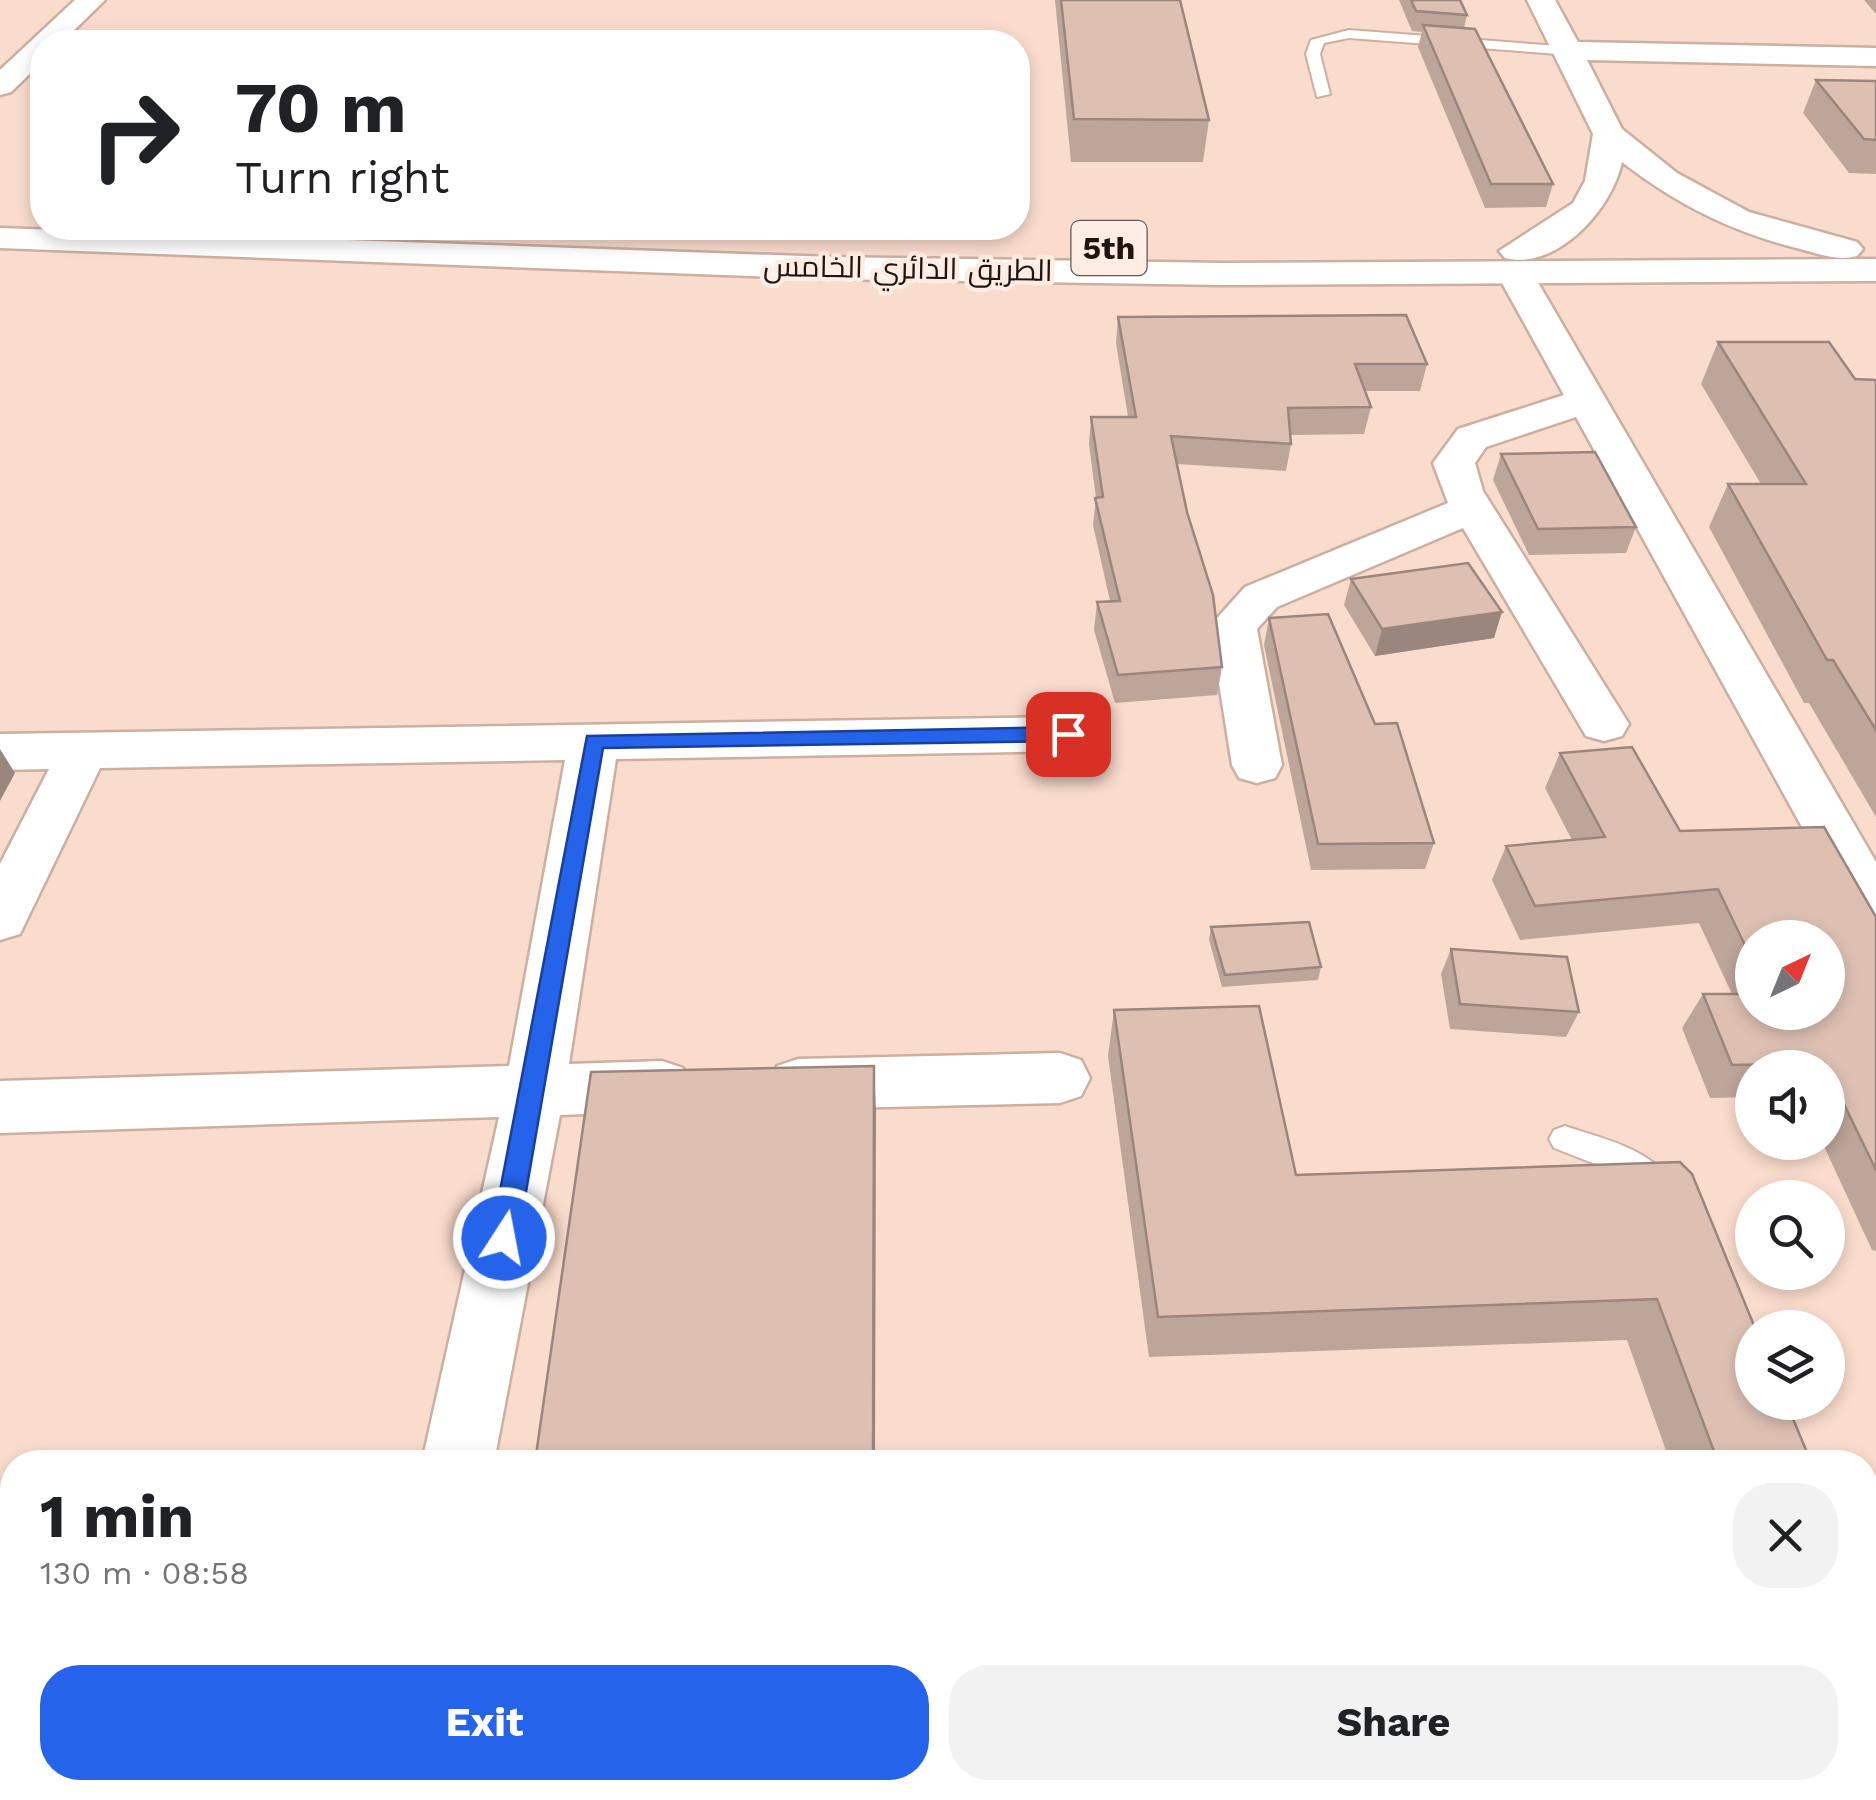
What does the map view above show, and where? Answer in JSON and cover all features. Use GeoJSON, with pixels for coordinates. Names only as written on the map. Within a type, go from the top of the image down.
{"type":"FeatureCollection","features":[{"type":"Feature","properties":{"kind":"street"},"geometry":{"type":"LineString","coordinates":[[59,30],[91,0]]}},
{"type":"Feature","properties":{"kind":"street"},"geometry":{"type":"LineString","coordinates":[[1541,0],[1571,51],[1609,135],[1695,202],[1789,238],[1860,249]]}},
{"type":"Feature","properties":{"kind":"street"},"geometry":{"type":"LineString","coordinates":[[1571,51],[1876,57]]}},
{"type":"Feature","properties":{"kind":"street"},"geometry":{"type":"LineString","coordinates":[[0,86],[30,57]]}},
{"type":"Feature","properties":{"kind":"street"},"geometry":{"type":"LineString","coordinates":[[1609,135],[1606,179],[1595,199],[1578,219],[1516,262],[1587,400],[1876,910]]}},
{"type":"Feature","properties":{"kind":"street","name":"الطريق الدائري الخامس"},"geometry":{"type":"LineString","coordinates":[[0,221],[30,217]]}},
{"type":"Feature","properties":{"kind":"street","name":"الطريق الدائري الخامس"},"geometry":{"type":"LineString","coordinates":[[0,221],[30,223]]}},
{"type":"Feature","properties":{"kind":"street","name":"الطريق الدائري الخامس"},"geometry":{"type":"LineString","coordinates":[[336,240],[830,268],[1516,262],[1860,249]]}},
{"type":"Feature","properties":{"kind":"street","name":"الطريق الدائري الخامس"},"geometry":{"type":"LineString","coordinates":[[751,240],[1876,270]]}},
{"type":"Feature","properties":{"kind":"street"},"geometry":{"type":"LineString","coordinates":[[1587,400],[1472,438],[1454,463],[1472,508],[1604,724]]}},
{"type":"Feature","properties":{"kind":"street"},"geometry":{"type":"LineString","coordinates":[[1257,765],[1233,626],[1261,598],[1472,508]]}},
{"type":"Feature","properties":{"kind":"street"},"geometry":{"type":"LineString","coordinates":[[0,752],[1068,734]]}},
{"type":"Feature","properties":{"kind":"street"},"geometry":{"type":"LineString","coordinates":[[460,1450],[535,1089],[594,741]]}},
{"type":"Feature","properties":{"kind":"street"},"geometry":{"type":"LineString","coordinates":[[0,918],[83,751]]}},
{"type":"Feature","properties":{"kind":"street"},"geometry":{"type":"LineString","coordinates":[[0,1107],[535,1089],[1060,1078]]}},
{"type":"Feature","properties":{"kind":"lane"},"geometry":{"type":"LineString","coordinates":[[1322,94],[1312,54],[1318,40],[1350,34],[1571,51]]}},
{"type":"Feature","properties":{"kind":"lane"},"geometry":{"type":"LineString","coordinates":[[1565,1138],[1632,1164],[1678,1208]]}},
{"type":"Feature","properties":{"kind":"building"},"geometry":{"type":"Polygon","coordinates":[[[1061,0],[1180,0],[1209,120],[1074,119],[1061,0]]]}},
{"type":"Feature","properties":{"kind":"building"},"geometry":{"type":"Polygon","coordinates":[[[1411,0],[1460,0],[1467,15],[1416,11],[1411,0]]]}},
{"type":"Feature","properties":{"kind":"building"},"geometry":{"type":"Polygon","coordinates":[[[1423,25],[1475,29],[1553,184],[1491,184],[1423,25]]]}},
{"type":"Feature","properties":{"kind":"building"},"geometry":{"type":"Polygon","coordinates":[[[1816,80],[1876,81],[1876,140],[1864,139],[1816,80]]]}},
{"type":"Feature","properties":{"kind":"building"},"geometry":{"type":"Polygon","coordinates":[[[1406,315],[1427,364],[1355,364],[1371,407],[1288,408],[1291,444],[1171,436],[1187,512],[1213,595],[1222,667],[1118,675],[1097,602],[1120,601],[1095,498],[1103,497],[1091,417],[1136,417],[1118,317],[1406,315]]]}},
{"type":"Feature","properties":{"kind":"building"},"geometry":{"type":"Polygon","coordinates":[[[1718,342],[1829,342],[1855,379],[1876,380],[1876,730],[1833,660],[1827,660],[1728,484],[1806,484],[1718,342]]]}},
{"type":"Feature","properties":{"kind":"building"},"geometry":{"type":"Polygon","coordinates":[[[1595,452],[1636,527],[1538,529],[1501,454],[1595,452]]]}},
{"type":"Feature","properties":{"kind":"building"},"geometry":{"type":"Polygon","coordinates":[[[1468,563],[1502,612],[1382,629],[1351,579],[1468,563]]]}},
{"type":"Feature","properties":{"kind":"building"},"geometry":{"type":"Polygon","coordinates":[[[1328,614],[1375,724],[1397,723],[1434,843],[1318,844],[1269,618],[1328,614]]]}},
{"type":"Feature","properties":{"kind":"building"},"geometry":{"type":"Polygon","coordinates":[[[1632,747],[1680,831],[1824,827],[1876,917],[1876,1170],[1845,1106],[1845,1050],[1735,1050],[1732,1065],[1703,994],[1735,994],[1735,1030],[1845,1030],[1845,920],[1735,920],[1735,924],[1718,889],[1535,906],[1506,846],[1605,837],[1560,753],[1632,747]]]}},
{"type":"Feature","properties":{"kind":"building"},"geometry":{"type":"Polygon","coordinates":[[[1309,922],[1321,967],[1225,975],[1211,927],[1309,922]]]}},
{"type":"Feature","properties":{"kind":"building"},"geometry":{"type":"Polygon","coordinates":[[[1451,949],[1567,957],[1579,1012],[1460,1004],[1451,949]]]}},
{"type":"Feature","properties":{"kind":"building"},"geometry":{"type":"Polygon","coordinates":[[[1259,1006],[1296,1175],[1680,1162],[1692,1174],[1735,1279],[1735,1290],[1739,1290],[1748,1310],[1735,1310],[1735,1420],[1794,1420],[1806,1450],[1714,1450],[1657,1299],[1158,1317],[1114,1010],[1259,1006]]]}},
{"type":"Feature","properties":{"kind":"building"},"geometry":{"type":"Polygon","coordinates":[[[874,1066],[873,1450],[537,1450],[591,1072],[874,1066]]]}},
{"type":"Feature","properties":{"kind":"route"},"geometry":{"type":"LineString","coordinates":[[504,1238],[535,1089],[594,741],[1068,734]]}}]}
